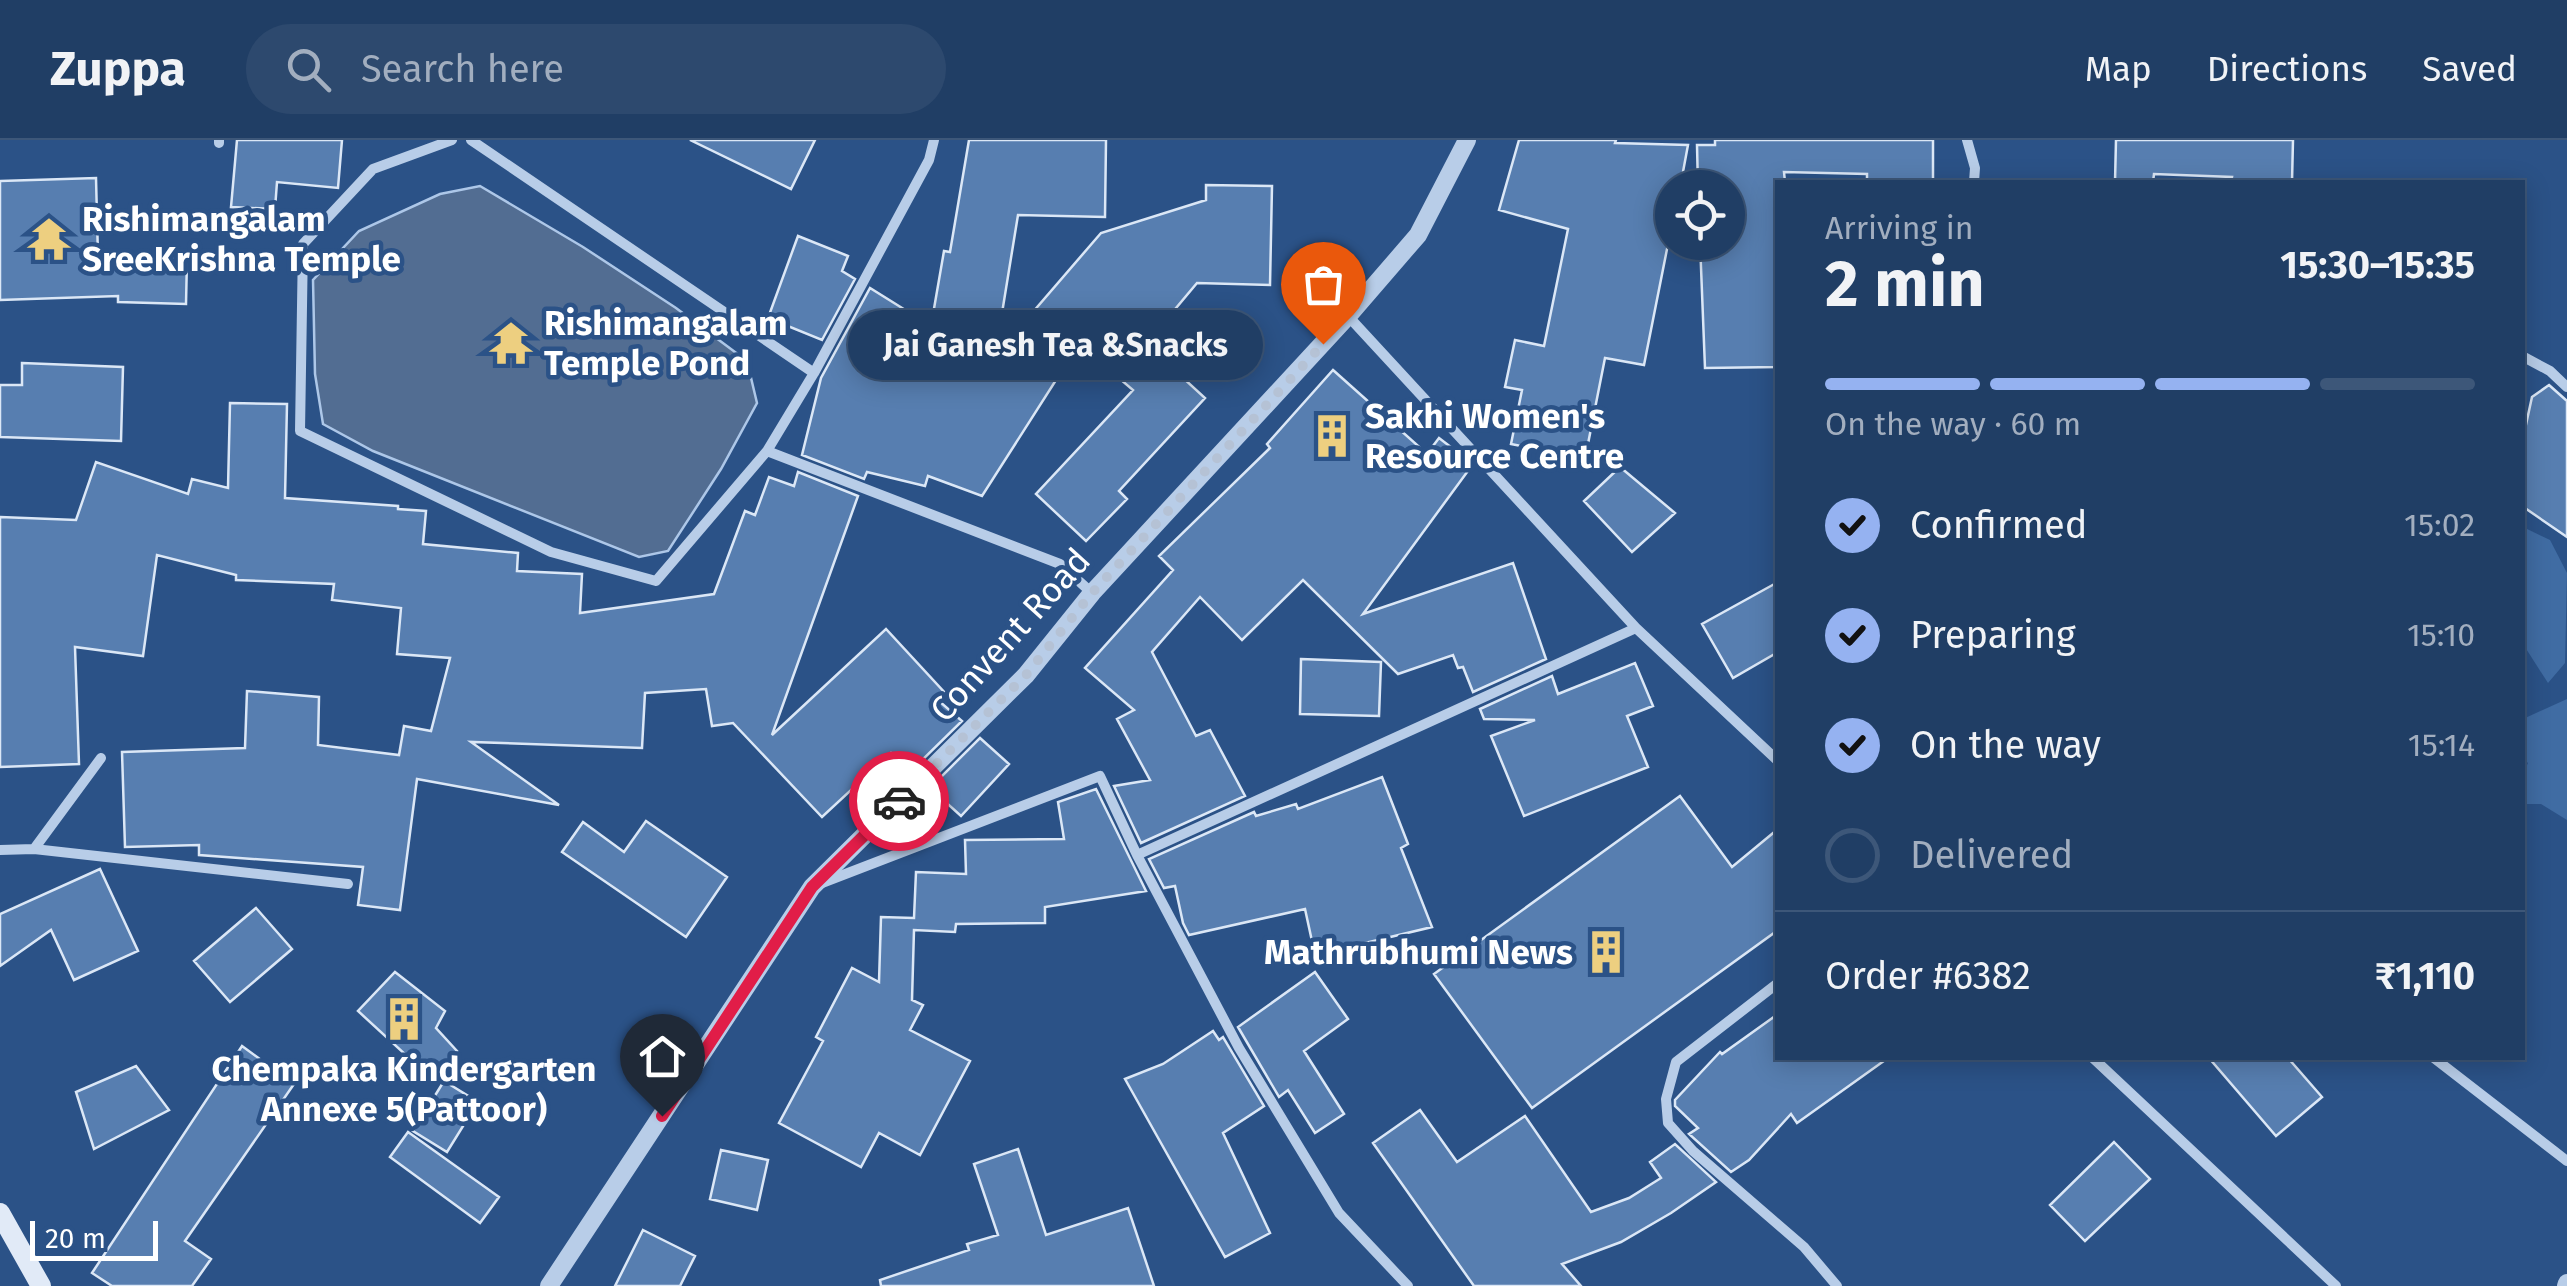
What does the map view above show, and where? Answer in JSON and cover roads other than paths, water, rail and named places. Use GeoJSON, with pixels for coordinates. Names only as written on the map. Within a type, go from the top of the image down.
{"type":"FeatureCollection","features":[{"type":"Feature","properties":{"kind":"main road"},"geometry":{"type":"LineString","coordinates":[[0,1214],[42,1286]]}},
{"type":"Feature","properties":{"kind":"street"},"geometry":{"type":"LineString","coordinates":[[452,140],[373,170],[303,244],[300,431],[551,552],[656,581],[767,451],[929,160],[934,140]]}},
{"type":"Feature","properties":{"kind":"street"},"geometry":{"type":"LineString","coordinates":[[471,140],[814,372]]}},
{"type":"Feature","properties":{"kind":"street","name":"Convent Road"},"geometry":{"type":"LineString","coordinates":[[549,1286],[812,887],[1026,675],[1092,593],[1348,316],[1418,235],[1467,140]]}},
{"type":"Feature","properties":{"kind":"street"},"geometry":{"type":"LineString","coordinates":[[1967,140],[1974,180]]}},
{"type":"Feature","properties":{"kind":"street"},"geometry":{"type":"LineString","coordinates":[[1348,316],[1636,628],[1775,758]]}},
{"type":"Feature","properties":{"kind":"street"},"geometry":{"type":"LineString","coordinates":[[2525,358],[2550,371],[2567,387]]}},
{"type":"Feature","properties":{"kind":"street"},"geometry":{"type":"LineString","coordinates":[[767,451],[1060,564],[1092,593]]}},
{"type":"Feature","properties":{"kind":"street"},"geometry":{"type":"LineString","coordinates":[[1137,855],[1636,628]]}},
{"type":"Feature","properties":{"kind":"street"},"geometry":{"type":"LineString","coordinates":[[34,849],[101,758]]}},
{"type":"Feature","properties":{"kind":"street"},"geometry":{"type":"LineString","coordinates":[[812,887],[1100,776],[1238,1048],[1338,1212],[1408,1286]]}},
{"type":"Feature","properties":{"kind":"street"},"geometry":{"type":"LineString","coordinates":[[0,850],[34,849],[348,884]]}},
{"type":"Feature","properties":{"kind":"street"},"geometry":{"type":"LineString","coordinates":[[1775,985],[1676,1062],[1666,1099],[1668,1124],[1693,1151],[1804,1246],[1837,1286]]}},
{"type":"Feature","properties":{"kind":"street"},"geometry":{"type":"LineString","coordinates":[[2095,1060],[2336,1286]]}},
{"type":"Feature","properties":{"kind":"street"},"geometry":{"type":"LineString","coordinates":[[2437,1060],[2567,1161]]}},
{"type":"Feature","properties":{"kind":"place","name":"Rishimangalam SreeKrishna Temple"},"geometry":{"type":"Point","coordinates":[49,239]}},
{"type":"Feature","properties":{"kind":"place","name":"Rishimangalam Temple Pond"},"geometry":{"type":"Point","coordinates":[511,343]}},
{"type":"Feature","properties":{"kind":"place","name":"Jai Ganesh Tea &Snacks"},"geometry":{"type":"Point","coordinates":[1323,344]}},
{"type":"Feature","properties":{"kind":"place","name":"Sakhi Women's Resource Centre"},"geometry":{"type":"Point","coordinates":[1332,436]}},
{"type":"Feature","properties":{"kind":"place","name":"Mathrubhumi News"},"geometry":{"type":"Point","coordinates":[1606,952]}},
{"type":"Feature","properties":{"kind":"place","name":"Chempaka Kindergarten Annexe 5(Pattoor)"},"geometry":{"type":"Point","coordinates":[404,1019]}}]}
